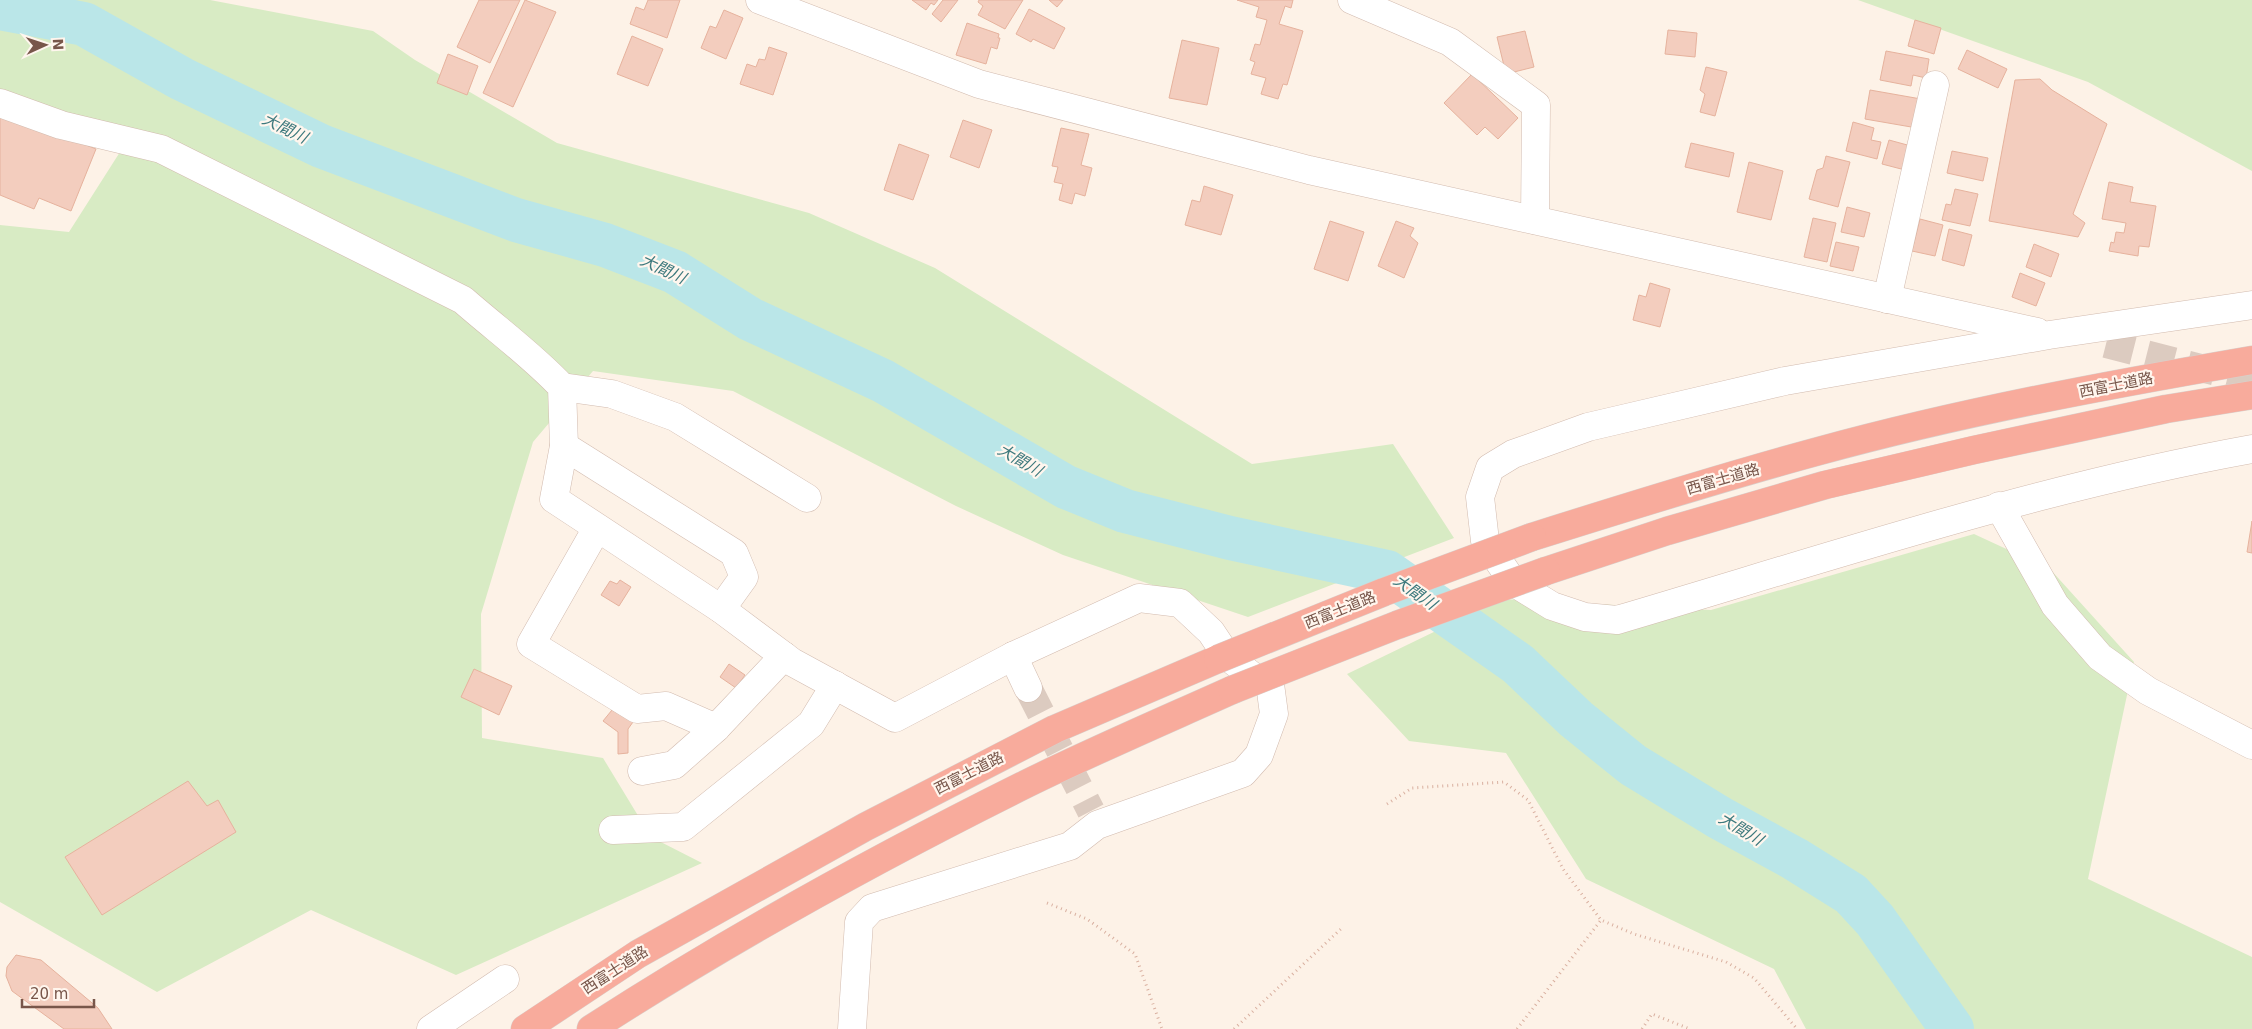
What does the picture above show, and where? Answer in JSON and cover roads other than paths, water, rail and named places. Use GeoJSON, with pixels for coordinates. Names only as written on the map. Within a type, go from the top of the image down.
{"type":"FeatureCollection","features":[{"type":"Feature","properties":{"kind":"highway","name":"西富士道路"},"geometry":{"type":"LineString","coordinates":[[525,1029],[638,954],[865,827],[1055,729],[1218,659],[1384,592],[1532,537],[1829,448],[1969,414],[2159,376],[2252,360]]}},
{"type":"Feature","properties":{"kind":"highway"},"geometry":{"type":"LineString","coordinates":[[591,1029],[653,989],[830,886],[1026,784],[1232,690],[1397,625],[1546,571],[1667,531],[1825,485],[1974,450],[2128,417],[2252,395]]}},
{"type":"Feature","properties":{"kind":"street"},"geometry":{"type":"LineString","coordinates":[[760,0],[979,84],[1309,170],[2049,335],[2106,344]]}},
{"type":"Feature","properties":{"kind":"street"},"geometry":{"type":"LineString","coordinates":[[1352,0],[1450,42],[1536,105],[1534,220]]}},
{"type":"Feature","properties":{"kind":"street"},"geometry":{"type":"LineString","coordinates":[[1886,299],[1935,85]]}},
{"type":"Feature","properties":{"kind":"street"},"geometry":{"type":"LineString","coordinates":[[0,103],[61,125],[161,149],[463,300],[504,336],[529,354],[562,387],[612,394],[675,417],[807,498]]}},
{"type":"Feature","properties":{"kind":"street"},"geometry":{"type":"LineString","coordinates":[[2252,305],[2049,335],[1785,381],[1588,427],[1513,454],[1490,468],[1480,497],[1485,541],[1513,582],[1552,606],[1585,617],[1618,620],[1999,506],[2195,459],[2252,449]]}},
{"type":"Feature","properties":{"kind":"street"},"geometry":{"type":"LineString","coordinates":[[562,387],[564,446],[554,499],[720,609],[784,656],[896,718],[1012,656],[1139,598],[1180,604],[1211,632],[1227,656],[1256,679],[1270,684],[1274,714],[1259,755],[1243,773],[1094,818],[1070,846],[872,908],[859,922],[852,1029]]}},
{"type":"Feature","properties":{"kind":"street"},"geometry":{"type":"LineString","coordinates":[[564,446],[734,553],[744,578],[720,609]]}},
{"type":"Feature","properties":{"kind":"street"},"geometry":{"type":"LineString","coordinates":[[1999,506],[2054,604],[2100,657],[2148,691],[2252,745]]}},
{"type":"Feature","properties":{"kind":"street"},"geometry":{"type":"LineString","coordinates":[[597,528],[530,644],[637,709],[666,706],[716,728]]}},
{"type":"Feature","properties":{"kind":"street"},"geometry":{"type":"LineString","coordinates":[[642,771],[674,765],[716,728],[784,656]]}},
{"type":"Feature","properties":{"kind":"street"},"geometry":{"type":"LineString","coordinates":[[1012,656],[1028,688]]}},
{"type":"Feature","properties":{"kind":"street"},"geometry":{"type":"LineString","coordinates":[[613,830],[683,827],[810,724],[835,685]]}},
{"type":"Feature","properties":{"kind":"street"},"geometry":{"type":"LineString","coordinates":[[431,1029],[505,980]]}},
{"type":"Feature","properties":{"kind":"waterway","name":"大間川"},"geometry":{"type":"LineString","coordinates":[[0,8],[84,24],[182,79],[321,146],[516,220],[605,245],[675,272],[750,319],[883,381],[1066,487],[1125,511],[1230,538],[1387,572],[1518,664],[1576,719],[1633,765],[1720,818],[1795,859],[1851,894],[1875,920],[1952,1029]]}},
{"type":"Feature","properties":{"kind":"tunnel"},"geometry":{"type":"LineString","coordinates":[[2106,344],[2252,381]]}},
{"type":"Feature","properties":{"kind":"tunnel"},"geometry":{"type":"LineString","coordinates":[[1028,688],[1091,811]]}}]}
